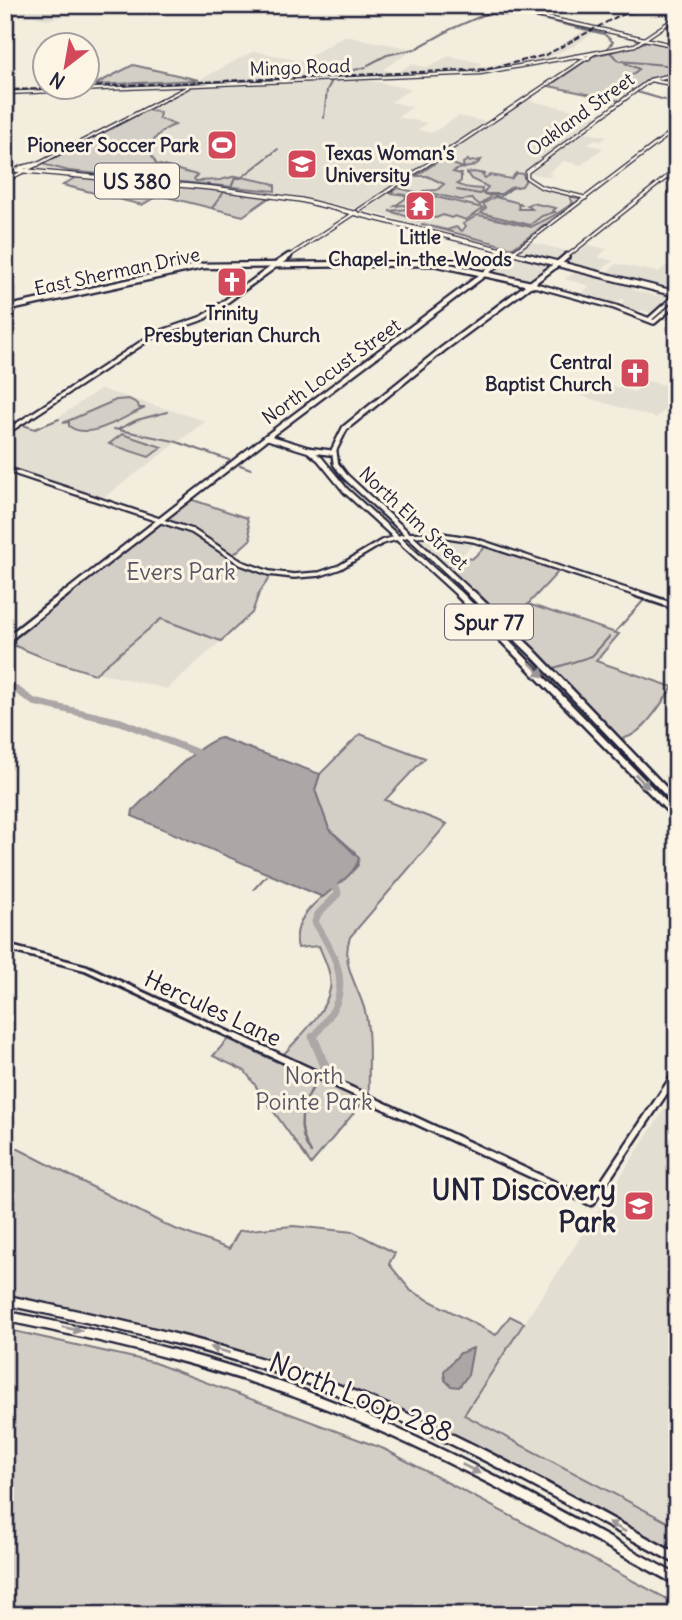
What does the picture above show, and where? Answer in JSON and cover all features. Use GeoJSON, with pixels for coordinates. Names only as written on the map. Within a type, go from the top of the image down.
{"type":"FeatureCollection","features":[{"type":"Feature","properties":{"kind":"highway","name":"North Loop 288"},"geometry":{"type":"LineString","coordinates":[[5,1300],[115,1322],[192,1342],[338,1391],[465,1446],[677,1559]]}},
{"type":"Feature","properties":{"kind":"highway","name":"North Loop 288"},"geometry":{"type":"LineString","coordinates":[[5,1317],[178,1354],[270,1383],[342,1410],[476,1471],[677,1580]]}},
{"type":"Feature","properties":{"kind":"main road"},"geometry":{"type":"LineString","coordinates":[[488,5],[677,46]]}},
{"type":"Feature","properties":{"kind":"main road"},"geometry":{"type":"LineString","coordinates":[[275,265],[594,53],[630,47],[676,19]]}},
{"type":"Feature","properties":{"kind":"main road"},"geometry":{"type":"LineString","coordinates":[[575,56],[586,59],[606,51]]}},
{"type":"Feature","properties":{"kind":"main road","name":"North Locust Street"},"geometry":{"type":"LineString","coordinates":[[5,641],[223,471],[677,128]]}},
{"type":"Feature","properties":{"kind":"main road"},"geometry":{"type":"LineString","coordinates":[[12,168],[38,164]]}},
{"type":"Feature","properties":{"kind":"main road","name":"US 380"},"geometry":{"type":"LineString","coordinates":[[5,168],[250,192],[358,211]]}},
{"type":"Feature","properties":{"kind":"main road","name":"US 380"},"geometry":{"type":"LineString","coordinates":[[5,168],[241,188],[306,198],[677,294]]}},
{"type":"Feature","properties":{"kind":"main road"},"geometry":{"type":"LineString","coordinates":[[334,451],[345,428],[422,366],[533,285],[677,169]]}},
{"type":"Feature","properties":{"kind":"main road"},"geometry":{"type":"LineString","coordinates":[[15,176],[37,172]]}},
{"type":"Feature","properties":{"kind":"main road","name":"East Sherman Drive"},"geometry":{"type":"LineString","coordinates":[[5,309],[184,268],[426,263],[466,268],[533,285]]}},
{"type":"Feature","properties":{"kind":"main road"},"geometry":{"type":"LineString","coordinates":[[466,268],[484,269],[499,263]]}},
{"type":"Feature","properties":{"kind":"main road"},"geometry":{"type":"LineString","coordinates":[[270,437],[334,451]]}},
{"type":"Feature","properties":{"kind":"main road","name":"Spur 77"},"geometry":{"type":"LineString","coordinates":[[270,437],[309,450]]}},
{"type":"Feature","properties":{"kind":"main road"},"geometry":{"type":"LineString","coordinates":[[309,450],[334,451]]}},
{"type":"Feature","properties":{"kind":"main road","name":"North Elm Street"},"geometry":{"type":"LineString","coordinates":[[309,450],[325,461],[334,477],[351,495],[401,536],[576,709],[677,817]]}},
{"type":"Feature","properties":{"kind":"main road","name":"North Elm Street"},"geometry":{"type":"LineString","coordinates":[[334,451],[336,464],[374,506],[410,535],[533,653],[677,803]]}},
{"type":"Feature","properties":{"kind":"street","name":"Mingo Road"},"geometry":{"type":"LineString","coordinates":[[5,93],[480,73],[594,53]]}},
{"type":"Feature","properties":{"kind":"street","name":"Oakland Street"},"geometry":{"type":"LineString","coordinates":[[586,198],[535,184],[527,178],[527,171],[650,80],[677,74]]}},
{"type":"Feature","properties":{"kind":"street"},"geometry":{"type":"LineString","coordinates":[[650,80],[677,85]]}},
{"type":"Feature","properties":{"kind":"street"},"geometry":{"type":"LineString","coordinates":[[5,181],[191,86]]}},
{"type":"Feature","properties":{"kind":"street"},"geometry":{"type":"LineString","coordinates":[[5,433],[154,335],[203,318],[275,265]]}},
{"type":"Feature","properties":{"kind":"street"},"geometry":{"type":"LineString","coordinates":[[533,285],[606,304],[654,322],[677,302]]}},
{"type":"Feature","properties":{"kind":"street"},"geometry":{"type":"LineString","coordinates":[[649,320],[677,294]]}},
{"type":"Feature","properties":{"kind":"street"},"geometry":{"type":"LineString","coordinates":[[663,308],[670,308]]}},
{"type":"Feature","properties":{"kind":"street"},"geometry":{"type":"LineString","coordinates":[[5,469],[202,535],[229,558],[256,570],[302,576],[339,568],[373,546],[401,536],[435,534],[465,537],[677,607]]}},
{"type":"Feature","properties":{"kind":"street","name":"Hercules Lane"},"geometry":{"type":"LineString","coordinates":[[5,947],[31,956],[64,961],[86,968],[591,1202],[677,1073]]}},
{"type":"Feature","properties":{"kind":"shaded area"},"geometry":{"type":"Polygon","coordinates":[[[5,5],[99,5],[48,20],[5,8],[5,5]]]}},
{"type":"Feature","properties":{"kind":"shaded area"},"geometry":{"type":"Polygon","coordinates":[[[585,30],[594,32],[574,46],[546,58],[474,72],[478,68],[534,57],[557,48],[585,30]]]}},
{"type":"Feature","properties":{"kind":"shaded area"},"geometry":{"type":"Polygon","coordinates":[[[344,36],[415,49],[383,69],[392,72],[411,64],[427,67],[449,56],[482,63],[468,73],[102,86],[197,81],[254,51],[302,61],[344,36]]]}},
{"type":"Feature","properties":{"kind":"shaded area","name":"Texas Woman's University"},"geometry":{"type":"Polygon","coordinates":[[[362,79],[411,89],[391,102],[413,107],[398,117],[427,123],[418,130],[432,133],[458,116],[493,123],[527,100],[601,116],[580,131],[607,137],[587,144],[603,148],[581,165],[564,161],[548,173],[552,175],[549,177],[525,172],[526,179],[536,186],[583,198],[514,250],[363,210],[286,194],[35,168],[192,86],[362,79]]]}},
{"type":"Feature","properties":{"kind":"shaded area"},"geometry":{"type":"Polygon","coordinates":[[[530,242],[576,253],[588,245],[607,249],[598,257],[613,261],[601,271],[520,250],[530,242]]]}},
{"type":"Feature","properties":{"kind":"shaded area"},"geometry":{"type":"Polygon","coordinates":[[[516,256],[551,265],[531,281],[492,272],[516,256]]]}},
{"type":"Feature","properties":{"kind":"shaded area"},"geometry":{"type":"Polygon","coordinates":[[[616,264],[658,272],[667,265],[677,267],[677,289],[608,272],[616,264]]]}},
{"type":"Feature","properties":{"kind":"shaded area"},"geometry":{"type":"Polygon","coordinates":[[[576,271],[635,286],[633,290],[656,296],[661,292],[672,295],[652,313],[641,310],[637,313],[619,306],[625,300],[621,299],[614,304],[580,294],[590,286],[565,279],[576,271]]]}},
{"type":"Feature","properties":{"kind":"shaded area"},"geometry":{"type":"Polygon","coordinates":[[[591,380],[634,392],[648,381],[677,388],[677,398],[656,418],[575,394],[591,380]]]}},
{"type":"Feature","properties":{"kind":"shaded area"},"geometry":{"type":"Polygon","coordinates":[[[100,389],[206,421],[102,499],[5,466],[5,436],[21,426],[34,430],[43,428],[100,389]]]}},
{"type":"Feature","properties":{"kind":"shaded area"},"geometry":{"type":"Polygon","coordinates":[[[434,535],[475,543],[448,567],[418,539],[434,535]]]}},
{"type":"Feature","properties":{"kind":"shaded area"},"geometry":{"type":"Polygon","coordinates":[[[161,619],[221,641],[167,689],[96,672],[161,619]]]}},
{"type":"Feature","properties":{"kind":"shaded area"},"geometry":{"type":"Polygon","coordinates":[[[221,738],[320,774],[315,790],[329,829],[359,858],[349,874],[323,897],[132,816],[133,810],[176,769],[201,748],[221,738]]]}},
{"type":"Feature","properties":{"kind":"shaded area","name":"UNT Discovery Park"},"geometry":{"type":"Polygon","coordinates":[[[677,1090],[677,1527],[464,1415],[677,1090]]]}},
{"type":"Feature","properties":{"kind":"shaded area"},"geometry":{"type":"Polygon","coordinates":[[[473,1348],[468,1375],[459,1387],[451,1386],[445,1380],[444,1371],[460,1353],[473,1348]]]}},
{"type":"Feature","properties":{"kind":"green space"},"geometry":{"type":"Polygon","coordinates":[[[647,41],[677,47],[677,74],[649,79],[620,101],[549,86],[593,56],[647,41]]]}},
{"type":"Feature","properties":{"kind":"green space"},"geometry":{"type":"Polygon","coordinates":[[[133,65],[199,80],[102,85],[102,81],[133,65]]]}},
{"type":"Feature","properties":{"kind":"green space"},"geometry":{"type":"Polygon","coordinates":[[[147,110],[160,112],[159,118],[175,125],[164,130],[153,141],[151,153],[156,164],[197,175],[194,179],[196,181],[236,176],[271,183],[275,185],[275,191],[69,171],[42,164],[147,110]]]}},
{"type":"Feature","properties":{"kind":"green space"},"geometry":{"type":"Polygon","coordinates":[[[440,160],[464,168],[463,163],[468,160],[481,160],[474,166],[453,172],[461,174],[461,181],[457,184],[466,188],[482,189],[481,193],[491,196],[480,205],[472,199],[461,200],[422,191],[437,190],[444,184],[427,176],[416,176],[440,160]]]}},
{"type":"Feature","properties":{"kind":"green space"},"geometry":{"type":"Polygon","coordinates":[[[467,173],[485,174],[482,175],[485,178],[490,175],[511,179],[516,173],[523,174],[525,181],[522,186],[512,188],[500,197],[483,193],[488,187],[471,179],[467,173]]]}},
{"type":"Feature","properties":{"kind":"green space"},"geometry":{"type":"Polygon","coordinates":[[[76,177],[244,192],[270,197],[243,216],[159,195],[142,205],[63,185],[76,177]]]}},
{"type":"Feature","properties":{"kind":"green space"},"geometry":{"type":"Polygon","coordinates":[[[398,188],[483,208],[466,220],[443,215],[436,218],[426,216],[419,220],[389,211],[408,209],[404,205],[395,206],[406,198],[405,195],[390,193],[398,188]]]}},
{"type":"Feature","properties":{"kind":"green space"},"geometry":{"type":"Polygon","coordinates":[[[572,196],[581,199],[513,248],[421,224],[447,230],[456,227],[462,231],[466,226],[463,224],[478,215],[531,227],[573,203],[570,198],[572,196]]]}},
{"type":"Feature","properties":{"kind":"green space"},"geometry":{"type":"Polygon","coordinates":[[[495,197],[523,205],[518,204],[519,209],[532,209],[527,205],[532,203],[556,208],[553,211],[555,212],[542,216],[530,225],[481,213],[486,208],[483,204],[495,197]]]}},
{"type":"Feature","properties":{"kind":"green space"},"geometry":{"type":"Polygon","coordinates":[[[129,399],[138,404],[139,408],[145,408],[97,429],[77,430],[69,426],[69,422],[63,423],[116,400],[129,399]]]}},
{"type":"Feature","properties":{"kind":"green space"},"geometry":{"type":"Polygon","coordinates":[[[122,434],[162,447],[149,457],[109,444],[122,434]]]}},
{"type":"Feature","properties":{"kind":"green space","name":"Evers Park"},"geometry":{"type":"Polygon","coordinates":[[[190,499],[247,518],[251,539],[232,556],[240,562],[274,571],[259,593],[252,613],[221,641],[161,619],[95,674],[8,643],[190,499]]]}},
{"type":"Feature","properties":{"kind":"green space"},"geometry":{"type":"Polygon","coordinates":[[[485,547],[559,571],[528,604],[619,634],[596,661],[673,687],[643,727],[618,739],[448,567],[461,556],[472,559],[485,547]]]}},
{"type":"Feature","properties":{"kind":"green space","name":"North Pointe Park"},"geometry":{"type":"Polygon","coordinates":[[[360,734],[425,758],[385,800],[447,824],[350,937],[347,957],[367,1020],[369,1095],[311,1164],[245,1071],[213,1056],[228,1039],[277,1062],[316,1018],[327,999],[330,978],[319,946],[298,948],[297,935],[307,912],[358,865],[355,852],[329,829],[315,790],[320,774],[360,734]]]}},
{"type":"Feature","properties":{"kind":"green space"},"geometry":{"type":"Polygon","coordinates":[[[5,1142],[170,1227],[229,1249],[239,1231],[293,1226],[354,1232],[395,1253],[389,1264],[411,1291],[496,1335],[510,1316],[524,1323],[464,1415],[677,1527],[677,1553],[494,1454],[432,1424],[328,1382],[169,1332],[5,1296],[5,1142]]]}},
{"type":"Feature","properties":{"kind":"green space"},"geometry":{"type":"Polygon","coordinates":[[[5,1329],[152,1362],[384,1449],[677,1604],[677,1615],[5,1615],[5,1329]]]}},
{"type":"Feature","properties":{"kind":"waterway"},"geometry":{"type":"LineString","coordinates":[[491,7],[488,12],[493,14],[533,17],[604,34],[613,42],[606,49],[620,61],[677,66]]}},
{"type":"Feature","properties":{"kind":"waterway"},"geometry":{"type":"LineString","coordinates":[[449,30],[488,13]]}},
{"type":"Feature","properties":{"kind":"waterway"},"geometry":{"type":"LineString","coordinates":[[417,48],[448,31]]}},
{"type":"Feature","properties":{"kind":"waterway"},"geometry":{"type":"LineString","coordinates":[[368,65],[387,55],[415,49]]}},
{"type":"Feature","properties":{"kind":"waterway"},"geometry":{"type":"LineString","coordinates":[[625,63],[639,69],[626,80],[632,90]]}},
{"type":"Feature","properties":{"kind":"waterway"},"geometry":{"type":"LineString","coordinates":[[324,118],[327,90],[335,75],[366,67]]}},
{"type":"Feature","properties":{"kind":"waterway"},"geometry":{"type":"LineString","coordinates":[[637,92],[665,100]]}},
{"type":"Feature","properties":{"kind":"waterway"},"geometry":{"type":"LineString","coordinates":[[668,101],[677,103]]}},
{"type":"Feature","properties":{"kind":"waterway"},"geometry":{"type":"LineString","coordinates":[[232,185],[235,178],[241,178],[278,149]]}},
{"type":"Feature","properties":{"kind":"waterway"},"geometry":{"type":"LineString","coordinates":[[489,194],[501,194],[513,186]]}},
{"type":"Feature","properties":{"kind":"waterway"},"geometry":{"type":"LineString","coordinates":[[457,190],[480,194]]}},
{"type":"Feature","properties":{"kind":"waterway"},"geometry":{"type":"LineString","coordinates":[[212,208],[224,192]]}},
{"type":"Feature","properties":{"kind":"waterway"},"geometry":{"type":"LineString","coordinates":[[119,429],[137,420],[167,412]]}},
{"type":"Feature","properties":{"kind":"waterway"},"geometry":{"type":"LineString","coordinates":[[5,419],[35,429],[59,419]]}},
{"type":"Feature","properties":{"kind":"waterway"},"geometry":{"type":"LineString","coordinates":[[114,429],[174,441],[229,460]]}},
{"type":"Feature","properties":{"kind":"waterway"},"geometry":{"type":"LineString","coordinates":[[240,465],[251,469]]}},
{"type":"Feature","properties":{"kind":"waterway"},"geometry":{"type":"LineString","coordinates":[[616,631],[644,600]]}},
{"type":"Feature","properties":{"kind":"waterway"},"geometry":{"type":"LineString","coordinates":[[554,668],[592,656],[609,637]]}},
{"type":"Feature","properties":{"kind":"waterway"},"geometry":{"type":"LineString","coordinates":[[5,682],[34,702],[121,722],[203,755]]}},
{"type":"Feature","properties":{"kind":"waterway"},"geometry":{"type":"LineString","coordinates":[[254,889],[266,876]]}},
{"type":"Feature","properties":{"kind":"waterway"},"geometry":{"type":"LineString","coordinates":[[314,1038],[333,1010],[340,984],[336,962],[315,922],[318,914],[338,894],[337,889],[327,883]]}},
{"type":"Feature","properties":{"kind":"waterway"},"geometry":{"type":"LineString","coordinates":[[314,1038],[325,1066],[323,1073]]}},
{"type":"Feature","properties":{"kind":"waterway"},"geometry":{"type":"LineString","coordinates":[[311,1153],[303,1135],[302,1117],[316,1082]]}},
{"type":"Feature","properties":{"kind":"railway"},"geometry":{"type":"LineString","coordinates":[[102,86],[488,69],[546,55],[616,17],[657,5]]}},
{"type":"Feature","properties":{"kind":"railway"},"geometry":{"type":"LineString","coordinates":[[5,90],[32,89]]}},
{"type":"Feature","properties":{"kind":"place","name":"Pioneer Soccer Park"},"geometry":{"type":"Point","coordinates":[222,145]}},
{"type":"Feature","properties":{"kind":"place","name":"Texas Woman's University"},"geometry":{"type":"Point","coordinates":[302,164]}},
{"type":"Feature","properties":{"kind":"place","name":"Little Chapel-in-the-Woods"},"geometry":{"type":"Point","coordinates":[420,206]}},
{"type":"Feature","properties":{"kind":"place","name":"Trinity Presbyterian Church"},"geometry":{"type":"Point","coordinates":[232,282]}},
{"type":"Feature","properties":{"kind":"place","name":"Central Baptist Church"},"geometry":{"type":"Point","coordinates":[635,373]}},
{"type":"Feature","properties":{"kind":"place","name":"UNT Discovery Park"},"geometry":{"type":"Point","coordinates":[639,1206]}}]}
